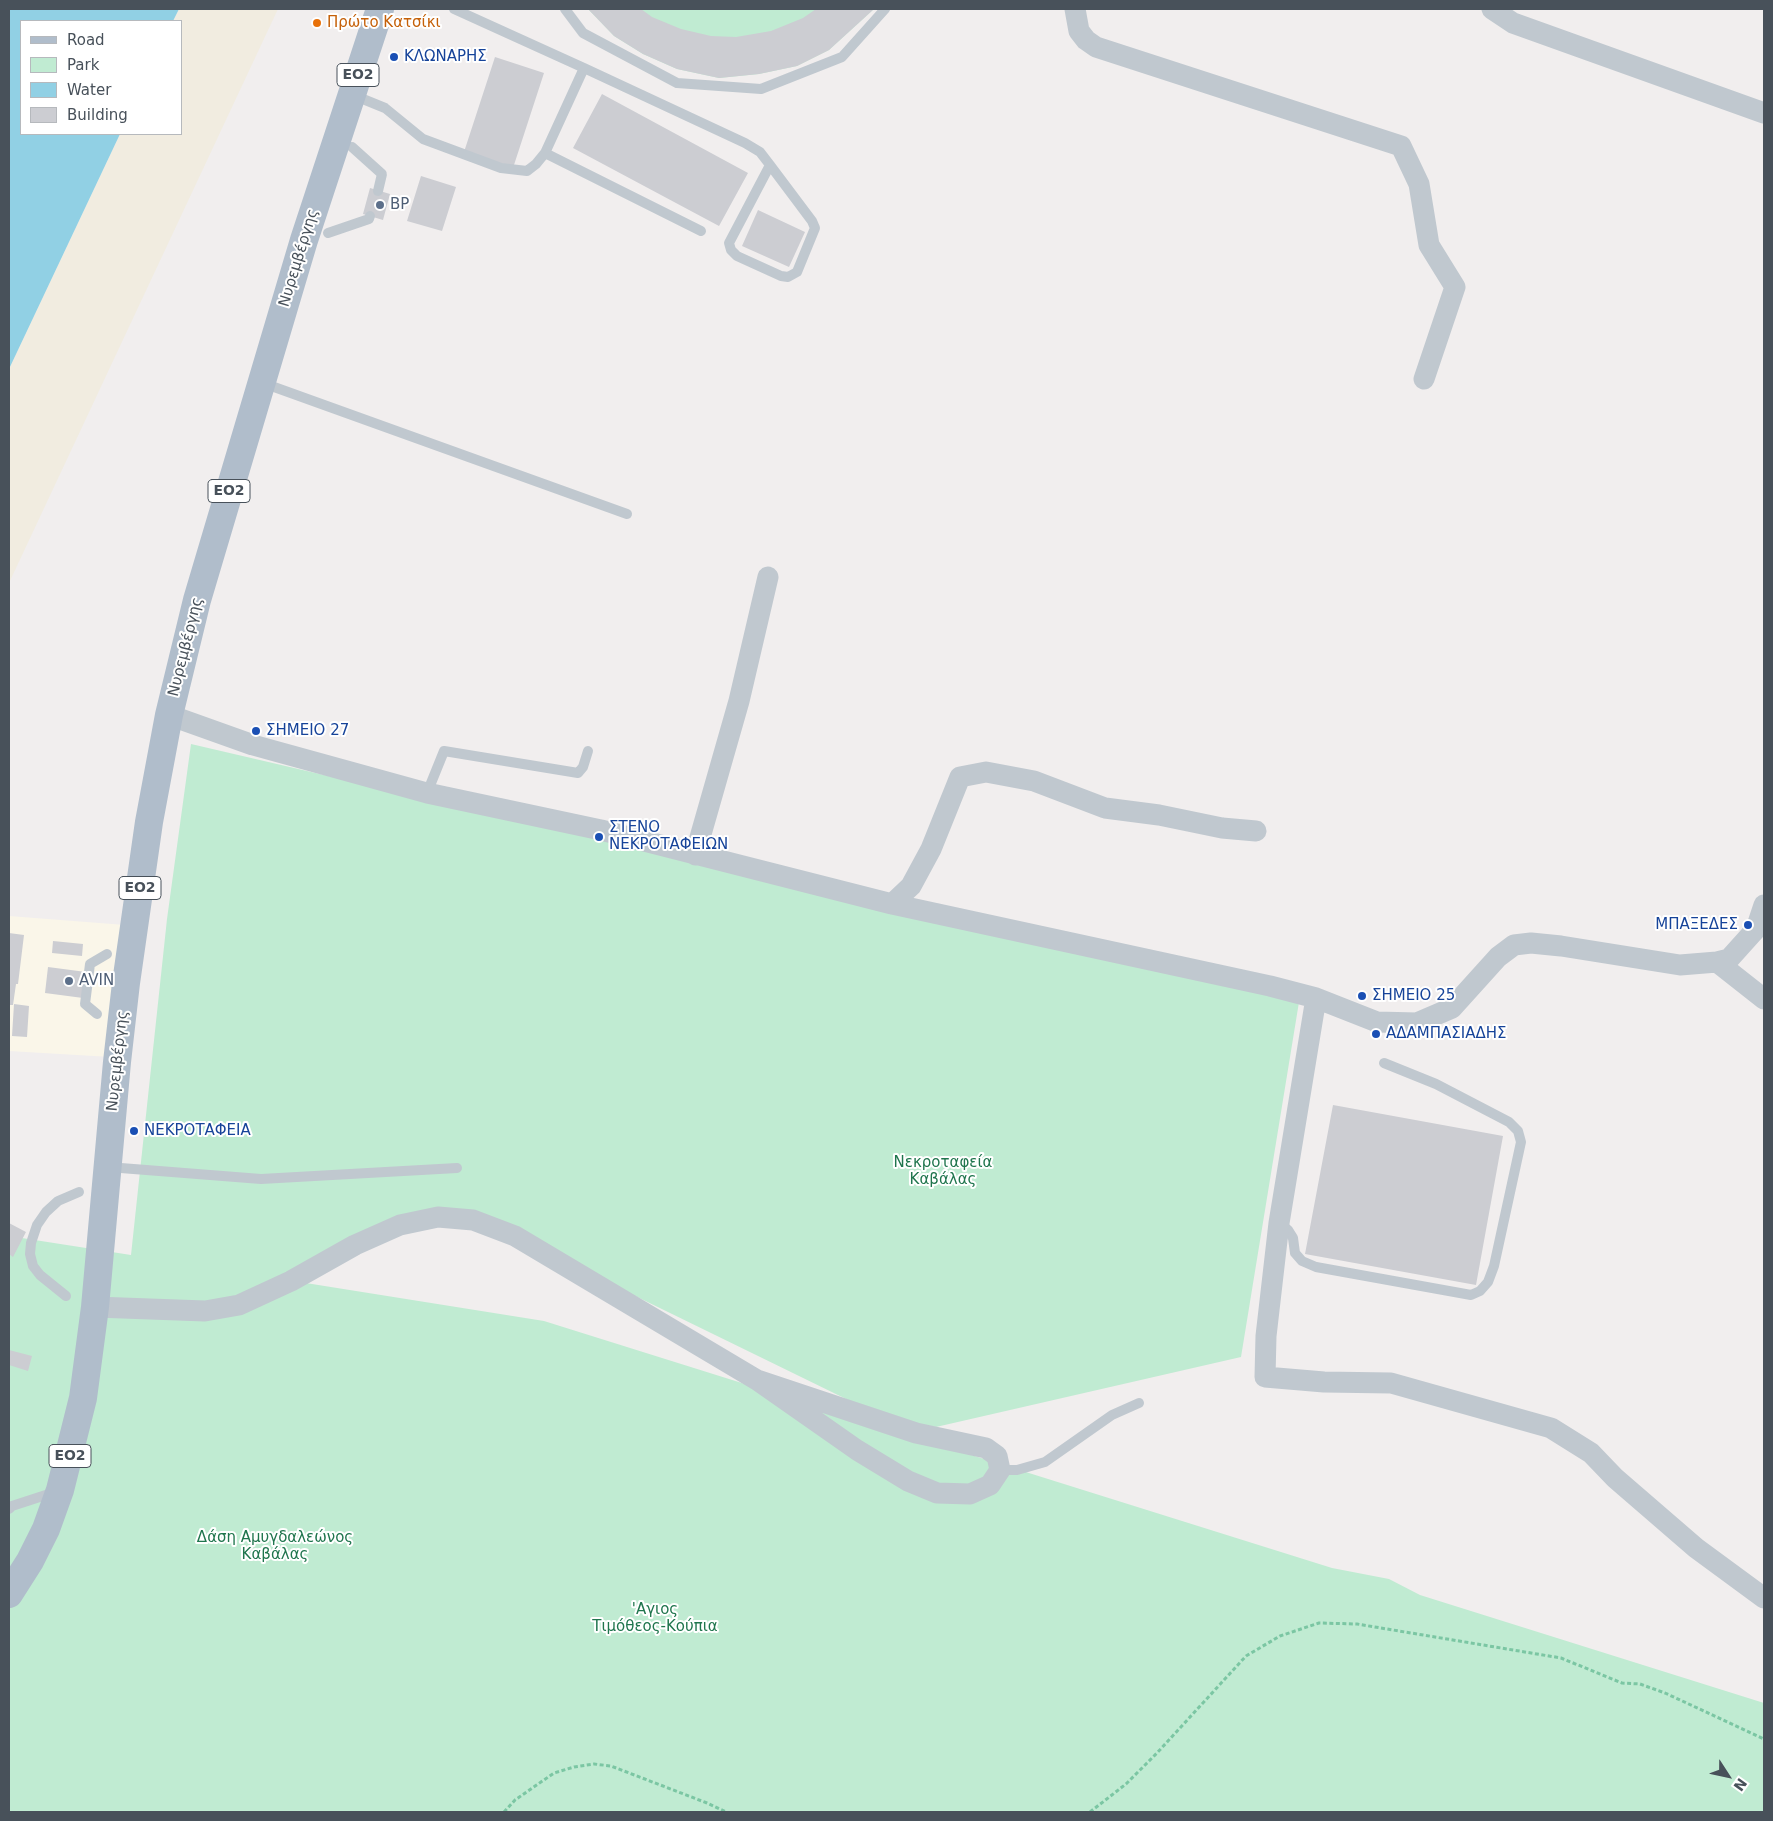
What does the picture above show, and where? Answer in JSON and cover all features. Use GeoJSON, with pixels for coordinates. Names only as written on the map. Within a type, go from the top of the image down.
{"type":"FeatureCollection","features":[{"type":"Feature","properties":{"kind":"main road","name":"Νυρεμβέργης"},"geometry":{"type":"LineString","coordinates":[[95,1307],[117,1062],[131,947],[158,768],[169,715],[197,600],[304,240],[352,95],[376,11]]}},
{"type":"Feature","properties":{"kind":"main road","name":"ΕΟ2"},"geometry":{"type":"LineString","coordinates":[[9,1594],[30,1561],[46,1529],[60,1490],[83,1398],[95,1307]]}},
{"type":"Feature","properties":{"kind":"street"},"geometry":{"type":"LineString","coordinates":[[1075,9],[1079,31],[1086,40],[1096,47],[1401,146],[1419,184],[1429,245],[1455,287],[1424,378]]}},
{"type":"Feature","properties":{"kind":"street"},"geometry":{"type":"LineString","coordinates":[[1492,9],[1513,23],[1764,113]]}},
{"type":"Feature","properties":{"kind":"street"},"geometry":{"type":"LineString","coordinates":[[695,854],[739,701],[768,577]]}},
{"type":"Feature","properties":{"kind":"street"},"geometry":{"type":"LineString","coordinates":[[169,715],[253,745],[428,793],[601,830],[892,904],[1270,986],[1316,998],[1377,1022],[1417,1023],[1452,1008],[1498,957],[1514,945],[1531,943],[1561,946],[1680,965],[1717,962],[1729,959],[1756,929],[1764,905]]}},
{"type":"Feature","properties":{"kind":"street"},"geometry":{"type":"LineString","coordinates":[[892,904],[911,886],[932,849],[960,777],[986,772],[1034,781],[1105,808],[1159,815],[1222,828],[1256,831]]}},
{"type":"Feature","properties":{"kind":"street"},"geometry":{"type":"LineString","coordinates":[[1717,962],[1764,999]]}},
{"type":"Feature","properties":{"kind":"street"},"geometry":{"type":"LineString","coordinates":[[1316,998],[1279,1222],[1266,1336],[1265,1377],[1324,1382],[1391,1383],[1551,1428],[1591,1453],[1615,1478],[1696,1548],[1764,1598]]}},
{"type":"Feature","properties":{"kind":"street"},"geometry":{"type":"LineString","coordinates":[[95,1307],[205,1311],[239,1305],[291,1281],[355,1245],[400,1225],[438,1217],[473,1220],[515,1236],[757,1380],[857,1450],[908,1481],[937,1493],[970,1494],[990,1485],[1000,1470],[997,1456],[986,1448],[916,1433],[757,1380]]}},
{"type":"Feature","properties":{"kind":"lane"},"geometry":{"type":"LineString","coordinates":[[454,9],[745,143],[760,152],[770,165],[812,221],[815,228],[797,272],[788,277],[780,276],[737,256],[731,250],[729,243],[770,165]]}},
{"type":"Feature","properties":{"kind":"lane"},"geometry":{"type":"LineString","coordinates":[[565,9],[583,32],[677,83],[761,89],[842,57],[885,9]]}},
{"type":"Feature","properties":{"kind":"lane"},"geometry":{"type":"LineString","coordinates":[[352,95],[386,108],[423,139],[501,168],[526,171],[536,164],[545,153],[584,68]]}},
{"type":"Feature","properties":{"kind":"lane"},"geometry":{"type":"LineString","coordinates":[[352,147],[382,174],[378,190]]}},
{"type":"Feature","properties":{"kind":"lane"},"geometry":{"type":"LineString","coordinates":[[545,153],[701,230]]}},
{"type":"Feature","properties":{"kind":"lane"},"geometry":{"type":"LineString","coordinates":[[328,233],[369,219],[370,216]]}},
{"type":"Feature","properties":{"kind":"lane"},"geometry":{"type":"LineString","coordinates":[[262,383],[627,514]]}},
{"type":"Feature","properties":{"kind":"lane"},"geometry":{"type":"LineString","coordinates":[[428,793],[444,751],[578,773],[583,767],[588,751]]}},
{"type":"Feature","properties":{"kind":"lane"},"geometry":{"type":"LineString","coordinates":[[97,1014],[85,1004],[90,964],[106,954]]}},
{"type":"Feature","properties":{"kind":"lane"},"geometry":{"type":"LineString","coordinates":[[1279,1222],[1288,1230],[1293,1238],[1295,1253],[1302,1261],[1316,1267],[1471,1295],[1480,1291],[1488,1282],[1494,1266],[1521,1142],[1518,1131],[1509,1122],[1436,1084],[1384,1063]]}},
{"type":"Feature","properties":{"kind":"lane"},"geometry":{"type":"LineString","coordinates":[[107,1167],[261,1179],[456,1168]]}},
{"type":"Feature","properties":{"kind":"lane"},"geometry":{"type":"LineString","coordinates":[[66,1296],[40,1275],[33,1266],[30,1254],[31,1243],[36,1225],[46,1212],[58,1201],[79,1192]]}},
{"type":"Feature","properties":{"kind":"lane"},"geometry":{"type":"LineString","coordinates":[[1000,1470],[1017,1470],[1045,1462],[1112,1415],[1139,1403]]}},
{"type":"Feature","properties":{"kind":"lane"},"geometry":{"type":"LineString","coordinates":[[9,1509],[60,1490]]}},
{"type":"Feature","properties":{"kind":"path"},"geometry":{"type":"LineString","coordinates":[[1090,1812],[1126,1784],[1246,1656],[1280,1636],[1319,1623],[1357,1624],[1561,1658],[1622,1683],[1640,1684],[1665,1693],[1764,1738]]}},
{"type":"Feature","properties":{"kind":"path"},"geometry":{"type":"LineString","coordinates":[[504,1812],[515,1800],[554,1773],[594,1764],[611,1766],[726,1812]]}},
{"type":"Feature","properties":{"kind":"shaded area"},"geometry":{"type":"Polygon","coordinates":[[[9,916],[125,925],[111,1057],[9,1051],[9,916]]]}},
{"type":"Feature","properties":{"kind":"green space"},"geometry":{"type":"Polygon","coordinates":[[[588,9],[874,9],[829,50],[797,66],[759,74],[719,78],[677,69],[643,54],[614,36],[588,9]]]}},
{"type":"Feature","properties":{"kind":"green space"},"geometry":{"type":"Polygon","coordinates":[[[191,744],[1299,1002],[1241,1357],[936,1427],[885,1418],[496,1228],[436,1209],[287,1280],[544,1321],[1332,1568],[1389,1579],[1420,1595],[1764,1703],[1764,1812],[9,1812],[9,1236],[131,1255],[167,919],[191,744]]]}},
{"type":"Feature","properties":{"kind":"sand"},"geometry":{"type":"Polygon","coordinates":[[[179,9],[278,9],[9,583],[9,369],[120,135],[182,135],[182,20],[174,20],[179,9]]]}},
{"type":"Feature","properties":{"kind":"water"},"geometry":{"type":"Polygon","coordinates":[[[9,9],[179,9],[174,20],[20,20],[20,135],[120,135],[9,369],[9,9]]]}},
{"type":"Feature","properties":{"kind":"building"},"geometry":{"type":"Polygon","coordinates":[[[588,9],[641,9],[652,17],[681,29],[711,36],[736,37],[771,31],[803,18],[816,9],[874,9],[829,50],[797,66],[759,74],[719,78],[677,69],[643,54],[614,36],[588,9]]]}},
{"type":"Feature","properties":{"kind":"building"},"geometry":{"type":"Polygon","coordinates":[[[495,57],[544,73],[513,168],[464,152],[495,57]]]}},
{"type":"Feature","properties":{"kind":"building"},"geometry":{"type":"Polygon","coordinates":[[[602,94],[748,173],[719,226],[573,148],[602,94]]]}},
{"type":"Feature","properties":{"kind":"building"},"geometry":{"type":"Polygon","coordinates":[[[421,176],[456,187],[442,231],[407,221],[421,176]]]}},
{"type":"Feature","properties":{"kind":"building"},"geometry":{"type":"Polygon","coordinates":[[[370,188],[390,194],[383,220],[363,214],[370,188]]]}},
{"type":"Feature","properties":{"kind":"building"},"geometry":{"type":"Polygon","coordinates":[[[758,210],[805,232],[789,267],[742,246],[758,210]]]}},
{"type":"Feature","properties":{"kind":"building"},"geometry":{"type":"Polygon","coordinates":[[[9,933],[24,935],[18,984],[16,984],[13,1005],[9,1005],[9,933]]]}},
{"type":"Feature","properties":{"kind":"building"},"geometry":{"type":"Polygon","coordinates":[[[53,941],[83,944],[82,956],[52,953],[53,941]]]}},
{"type":"Feature","properties":{"kind":"building"},"geometry":{"type":"Polygon","coordinates":[[[48,967],[86,972],[83,998],[45,993],[48,967]]]}},
{"type":"Feature","properties":{"kind":"building"},"geometry":{"type":"Polygon","coordinates":[[[14,1004],[29,1006],[27,1037],[12,1036],[14,1004]]]}},
{"type":"Feature","properties":{"kind":"building"},"geometry":{"type":"Polygon","coordinates":[[[1333,1105],[1503,1136],[1476,1285],[1305,1254],[1333,1105]]]}},
{"type":"Feature","properties":{"kind":"building"},"geometry":{"type":"Polygon","coordinates":[[[9,1223],[26,1232],[13,1257],[9,1254],[9,1223]]]}},
{"type":"Feature","properties":{"kind":"building"},"geometry":{"type":"Polygon","coordinates":[[[9,1350],[32,1356],[28,1371],[9,1365],[9,1350]]]}},
{"type":"Feature","properties":{"kind":"place","name":"Πρώτο Κατσίκι"},"geometry":{"type":"Point","coordinates":[317,23]}},
{"type":"Feature","properties":{"kind":"place","name":"ΚΛΩΝΑΡΗΣ"},"geometry":{"type":"Point","coordinates":[394,57]}},
{"type":"Feature","properties":{"kind":"place","name":"BP"},"geometry":{"type":"Point","coordinates":[380,205]}},
{"type":"Feature","properties":{"kind":"place","name":"ΣΗΜΕΙΟ 27"},"geometry":{"type":"Point","coordinates":[256,731]}},
{"type":"Feature","properties":{"kind":"place","name":"ΣΤΕΝΟ ΝΕΚΡΟΤΑΦΕΙΩΝ"},"geometry":{"type":"Point","coordinates":[599,837]}},
{"type":"Feature","properties":{"kind":"place","name":"ΜΠΑΞΕΔΕΣ"},"geometry":{"type":"Point","coordinates":[1748,925]}},
{"type":"Feature","properties":{"kind":"place","name":"AVIN"},"geometry":{"type":"Point","coordinates":[69,981]}},
{"type":"Feature","properties":{"kind":"place","name":"ΣΗΜΕΙΟ 25"},"geometry":{"type":"Point","coordinates":[1362,996]}},
{"type":"Feature","properties":{"kind":"place","name":"ΑΔΑΜΠΑΣΙΑΔΗΣ"},"geometry":{"type":"Point","coordinates":[1376,1034]}},
{"type":"Feature","properties":{"kind":"place","name":"ΝΕΚΡΟΤΑΦΕΙΑ"},"geometry":{"type":"Point","coordinates":[134,1131]}},
{"type":"Feature","properties":{"kind":"park label","name":"Νεκροταφεία Καβάλας"},"geometry":{"type":"Point","coordinates":[943,1172]}},
{"type":"Feature","properties":{"kind":"park label","name":"Δάση Αμυγδαλεώνος Καβάλας"},"geometry":{"type":"Point","coordinates":[275,1546]}},
{"type":"Feature","properties":{"kind":"park label","name":"'Αγιος Τιμόθεος-Κούπια"},"geometry":{"type":"Point","coordinates":[655,1618]}}]}
